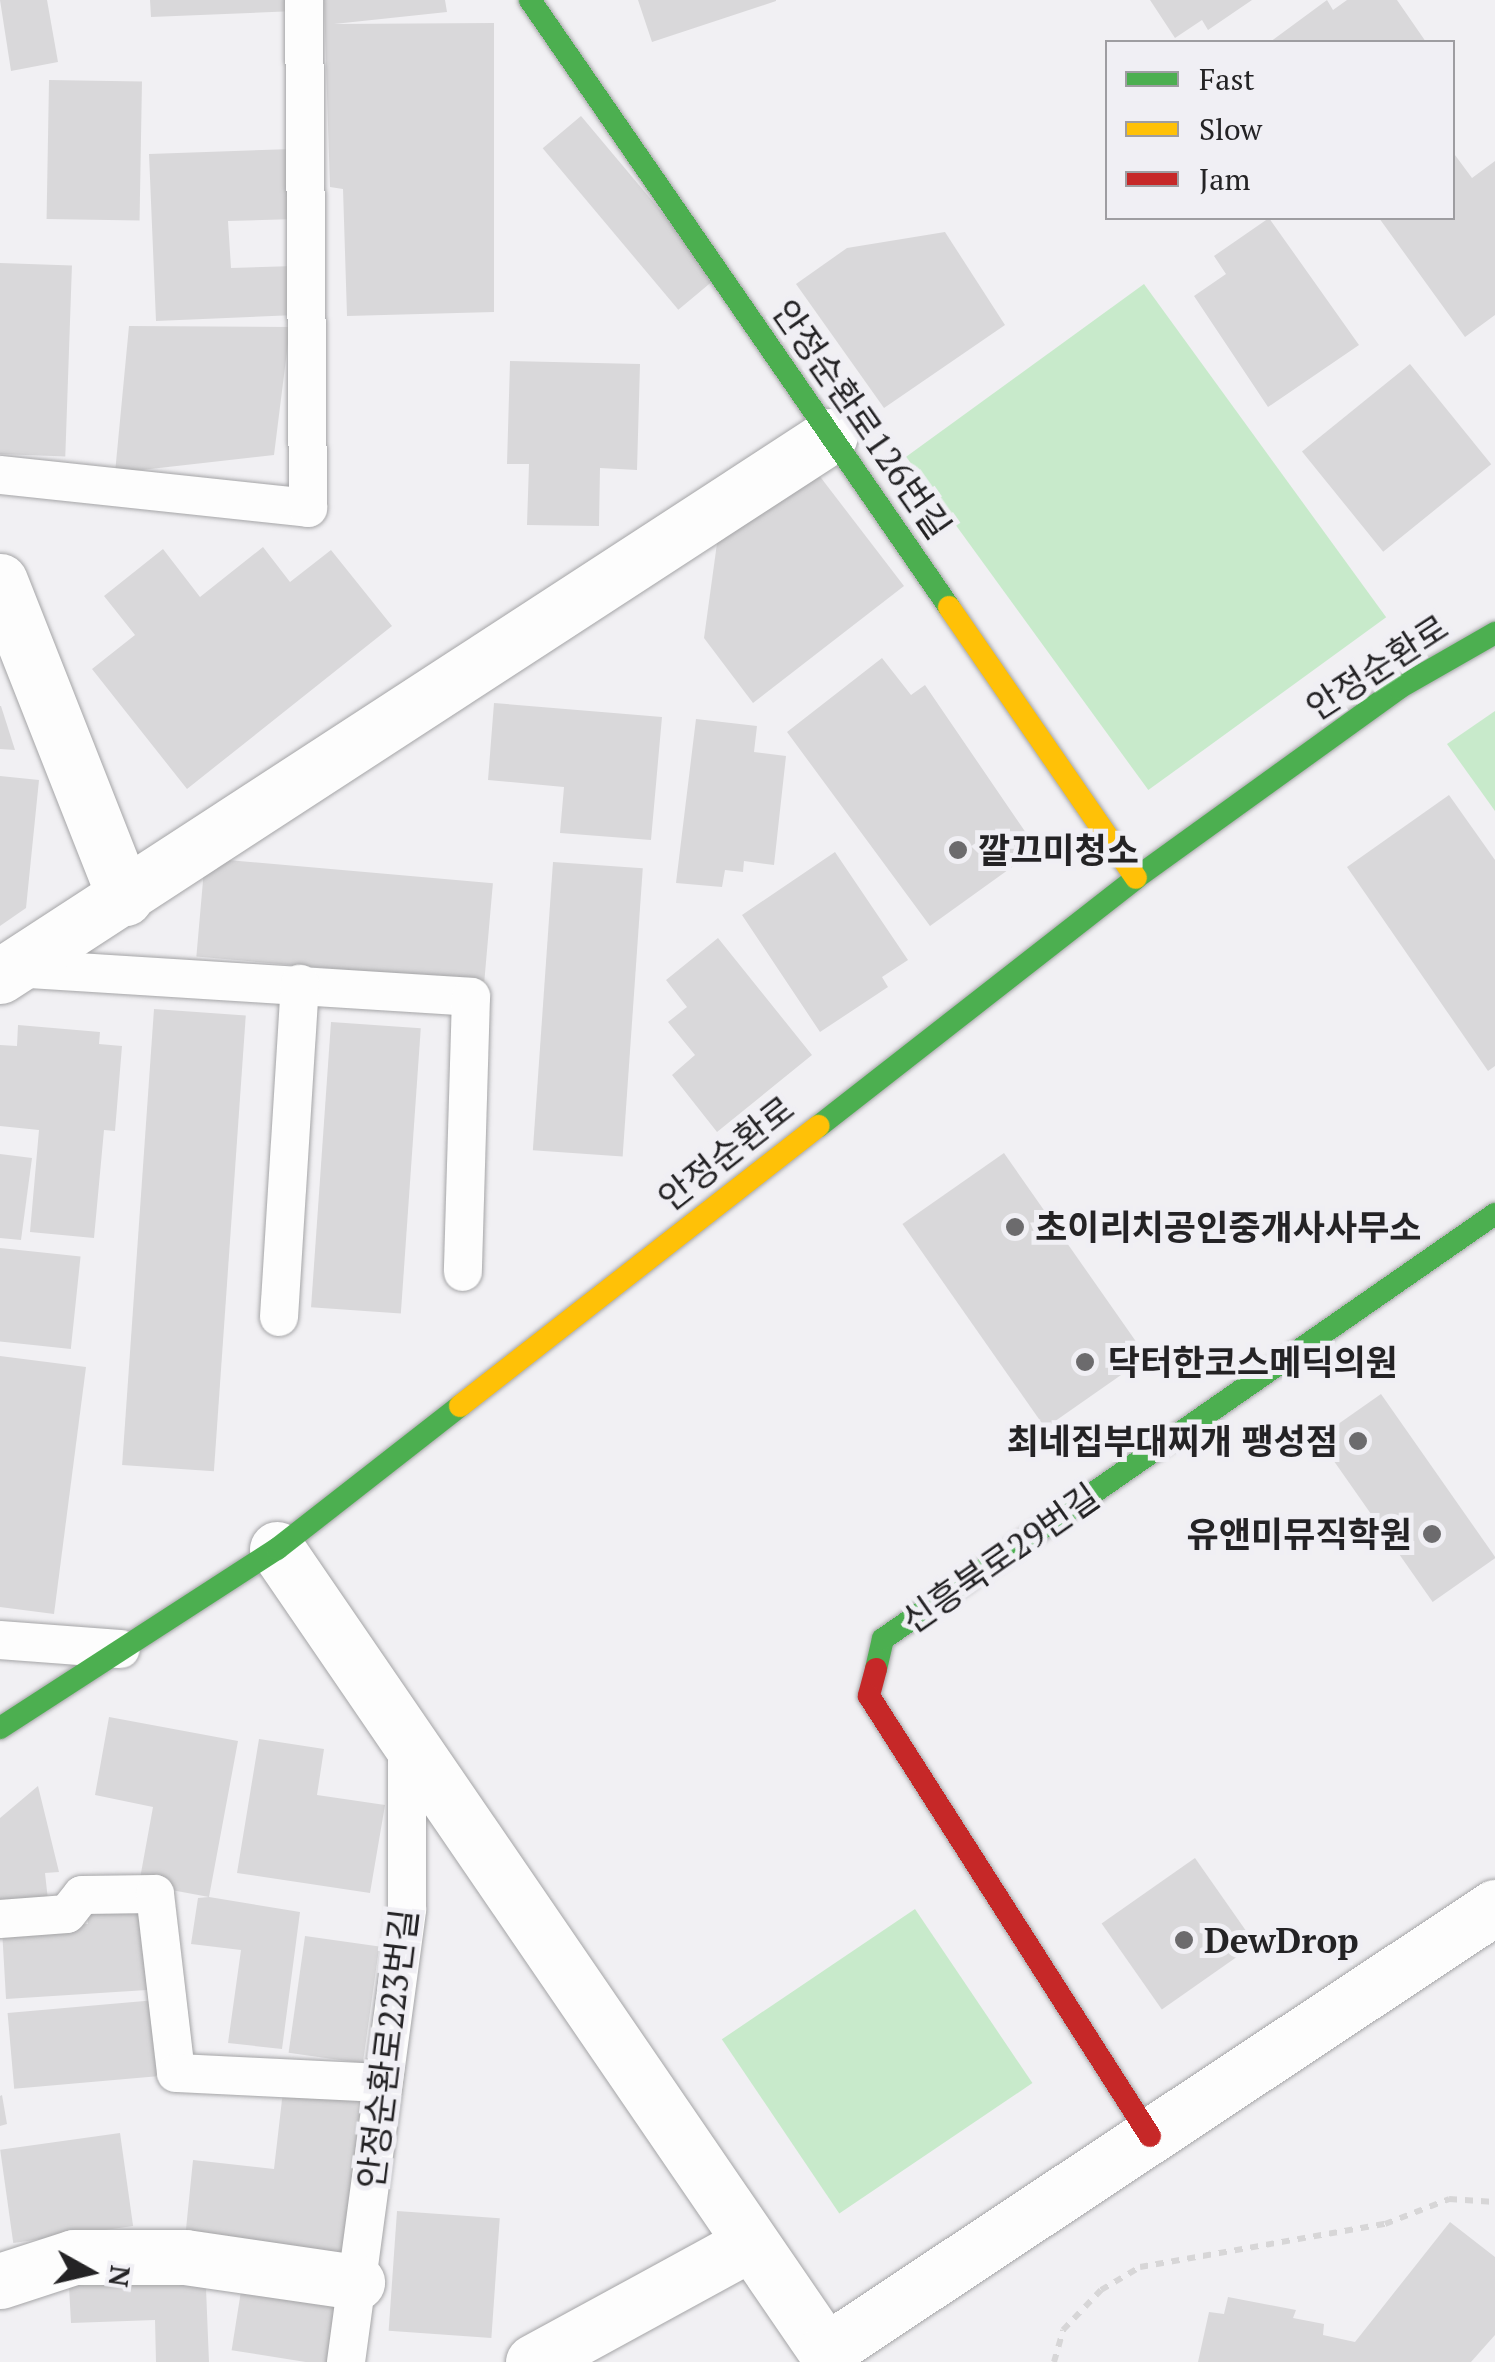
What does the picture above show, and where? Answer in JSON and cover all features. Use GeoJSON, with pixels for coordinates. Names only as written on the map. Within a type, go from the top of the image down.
{"type":"FeatureCollection","features":[{"type":"Feature","properties":{"kind":"street","name":"안정순환로126번길"},"geometry":{"type":"LineString","coordinates":[[530,0],[1136,878]]}},
{"type":"Feature","properties":{"kind":"street"},"geometry":{"type":"LineString","coordinates":[[6,972],[830,436]]}},
{"type":"Feature","properties":{"kind":"street"},"geometry":{"type":"LineString","coordinates":[[0,581],[125,898]]}},
{"type":"Feature","properties":{"kind":"street","name":"안정순환로"},"geometry":{"type":"LineString","coordinates":[[0,1728],[277,1549],[1136,878],[1400,688],[1495,633]]}},
{"type":"Feature","properties":{"kind":"street","name":"신흥북로29번길"},"geometry":{"type":"LineString","coordinates":[[1150,2136],[870,1696],[883,1639],[1495,1214]]}},
{"type":"Feature","properties":{"kind":"street"},"geometry":{"type":"LineString","coordinates":[[277,1549],[407,1735],[749,2244],[830,2356],[1150,2136],[1495,1907]]}},
{"type":"Feature","properties":{"kind":"street"},"geometry":{"type":"LineString","coordinates":[[534,2362],[749,2244]]}},
{"type":"Feature","properties":{"kind":"street"},"geometry":{"type":"LineString","coordinates":[[0,2281],[74,2257],[185,2257],[356,2282]]}},
{"type":"Feature","properties":{"kind":"lane"},"geometry":{"type":"LineString","coordinates":[[0,475],[308,508],[304,0]]}},
{"type":"Feature","properties":{"kind":"lane"},"geometry":{"type":"LineString","coordinates":[[6,972],[300,984],[471,998],[463,1272]]}},
{"type":"Feature","properties":{"kind":"lane"},"geometry":{"type":"LineString","coordinates":[[279,1317],[300,984]]}},
{"type":"Feature","properties":{"kind":"lane"},"geometry":{"type":"LineString","coordinates":[[0,1640],[121,1649]]}},
{"type":"Feature","properties":{"kind":"lane","name":"안정순환로223번길"},"geometry":{"type":"LineString","coordinates":[[346,2362],[407,1909],[407,1735]]}},
{"type":"Feature","properties":{"kind":"lane"},"geometry":{"type":"LineString","coordinates":[[0,1920],[66,1914],[82,1895],[155,1894],[176,2073],[383,2083]]}},
{"type":"Feature","properties":{"kind":"path"},"geometry":{"type":"LineString","coordinates":[[1054,2362],[1063,2330],[1102,2290],[1140,2267],[1385,2224],[1449,2199],[1495,2202]]}},
{"type":"Feature","properties":{"kind":"green space"},"geometry":{"type":"Polygon","coordinates":[[[1144,284],[1386,617],[1148,790],[906,457],[1144,284]]]}},
{"type":"Feature","properties":{"kind":"green space"},"geometry":{"type":"Polygon","coordinates":[[[1495,711],[1495,811],[1447,744],[1495,711]]]}},
{"type":"Feature","properties":{"kind":"green space"},"geometry":{"type":"Polygon","coordinates":[[[915,1909],[1032,2083],[839,2213],[722,2039],[915,1909]]]}},
{"type":"Feature","properties":{"kind":"building"},"geometry":{"type":"Polygon","coordinates":[[[0,0],[47,0],[58,62],[11,71],[0,0]]]}},
{"type":"Feature","properties":{"kind":"building"},"geometry":{"type":"Polygon","coordinates":[[[150,0],[296,0],[296,11],[151,17],[150,0]]]}},
{"type":"Feature","properties":{"kind":"building"},"geometry":{"type":"Polygon","coordinates":[[[324,0],[445,0],[447,12],[334,24],[494,23],[494,312],[347,316],[343,189],[330,187],[324,0]]]}},
{"type":"Feature","properties":{"kind":"building"},"geometry":{"type":"Polygon","coordinates":[[[638,0],[776,0],[776,1],[652,42],[638,0]]]}},
{"type":"Feature","properties":{"kind":"building"},"geometry":{"type":"Polygon","coordinates":[[[1150,0],[1252,0],[1208,30],[1202,20],[1175,38],[1150,0]]]}},
{"type":"Feature","properties":{"kind":"building"},"geometry":{"type":"Polygon","coordinates":[[[1327,0],[1333,10],[1347,0],[1397,0],[1425,40],[1273,40],[1327,0]]]}},
{"type":"Feature","properties":{"kind":"building"},"geometry":{"type":"Polygon","coordinates":[[[49,80],[142,82],[140,221],[47,219],[49,80]]]}},
{"type":"Feature","properties":{"kind":"building"},"geometry":{"type":"Polygon","coordinates":[[[581,116],[717,278],[678,310],[543,148],[581,116]]]}},
{"type":"Feature","properties":{"kind":"building"},"geometry":{"type":"Polygon","coordinates":[[[292,149],[296,219],[228,221],[231,268],[294,266],[296,315],[156,321],[149,154],[292,149]]]}},
{"type":"Feature","properties":{"kind":"building"},"geometry":{"type":"Polygon","coordinates":[[[1455,155],[1472,178],[1495,161],[1495,315],[1465,337],[1380,220],[1455,220],[1455,155]]]}},
{"type":"Feature","properties":{"kind":"building"},"geometry":{"type":"Polygon","coordinates":[[[1270,220],[1359,345],[1268,407],[1194,296],[1226,274],[1214,256],[1270,220]]]}},
{"type":"Feature","properties":{"kind":"building"},"geometry":{"type":"Polygon","coordinates":[[[945,232],[1005,325],[884,408],[796,284],[847,248],[945,232]]]}},
{"type":"Feature","properties":{"kind":"building"},"geometry":{"type":"Polygon","coordinates":[[[0,263],[72,266],[65,456],[0,454],[0,263]]]}},
{"type":"Feature","properties":{"kind":"building"},"geometry":{"type":"Polygon","coordinates":[[[129,326],[290,327],[274,455],[115,473],[129,326]]]}},
{"type":"Feature","properties":{"kind":"building"},"geometry":{"type":"Polygon","coordinates":[[[510,361],[640,364],[637,470],[600,468],[599,526],[527,525],[529,464],[507,464],[510,361]]]}},
{"type":"Feature","properties":{"kind":"building"},"geometry":{"type":"Polygon","coordinates":[[[1410,364],[1491,464],[1383,552],[1302,451],[1410,364]]]}},
{"type":"Feature","properties":{"kind":"building"},"geometry":{"type":"Polygon","coordinates":[[[815,470],[904,586],[753,703],[704,638],[718,536],[815,470]]]}},
{"type":"Feature","properties":{"kind":"building"},"geometry":{"type":"Polygon","coordinates":[[[263,547],[290,582],[331,550],[392,626],[187,789],[92,669],[135,635],[104,596],[163,549],[200,597],[263,547]]]}},
{"type":"Feature","properties":{"kind":"building"},"geometry":{"type":"Polygon","coordinates":[[[882,658],[911,695],[925,685],[1037,849],[930,926],[787,732],[882,658]]]}},
{"type":"Feature","properties":{"kind":"building"},"geometry":{"type":"Polygon","coordinates":[[[494,703],[662,717],[651,840],[560,833],[564,787],[488,780],[494,703]]]}},
{"type":"Feature","properties":{"kind":"building"},"geometry":{"type":"Polygon","coordinates":[[[1,706],[15,750],[0,749],[1,706]]]}},
{"type":"Feature","properties":{"kind":"building"},"geometry":{"type":"Polygon","coordinates":[[[696,719],[757,726],[754,752],[786,756],[774,865],[744,861],[743,872],[725,870],[722,887],[676,883],[696,719]]]}},
{"type":"Feature","properties":{"kind":"building"},"geometry":{"type":"Polygon","coordinates":[[[0,776],[39,780],[26,908],[0,926],[0,776]]]}},
{"type":"Feature","properties":{"kind":"building"},"geometry":{"type":"Polygon","coordinates":[[[1449,795],[1495,860],[1495,1066],[1488,1071],[1347,867],[1449,795]]]}},
{"type":"Feature","properties":{"kind":"building"},"geometry":{"type":"Polygon","coordinates":[[[835,852],[908,960],[882,977],[888,987],[820,1032],[742,915],[835,852]]]}},
{"type":"Feature","properties":{"kind":"building"},"geometry":{"type":"Polygon","coordinates":[[[205,858],[493,883],[484,982],[196,957],[205,858]]]}},
{"type":"Feature","properties":{"kind":"building"},"geometry":{"type":"Polygon","coordinates":[[[553,862],[643,868],[623,1157],[533,1150],[553,862]]]}},
{"type":"Feature","properties":{"kind":"building"},"geometry":{"type":"Polygon","coordinates":[[[718,938],[812,1055],[717,1132],[672,1075],[695,1055],[668,1022],[687,1007],[666,980],[718,938]]]}},
{"type":"Feature","properties":{"kind":"building"},"geometry":{"type":"Polygon","coordinates":[[[154,1009],[246,1015],[214,1471],[122,1465],[154,1009]]]}},
{"type":"Feature","properties":{"kind":"building"},"geometry":{"type":"Polygon","coordinates":[[[331,1022],[421,1028],[401,1314],[311,1307],[331,1022]]]}},
{"type":"Feature","properties":{"kind":"building"},"geometry":{"type":"Polygon","coordinates":[[[18,1025],[100,1032],[99,1044],[122,1046],[115,1131],[104,1130],[94,1238],[30,1232],[39,1130],[0,1126],[0,1045],[17,1046],[18,1025]]]}},
{"type":"Feature","properties":{"kind":"building"},"geometry":{"type":"Polygon","coordinates":[[[1004,1153],[1147,1357],[1045,1428],[902,1224],[1004,1153]]]}},
{"type":"Feature","properties":{"kind":"building"},"geometry":{"type":"Polygon","coordinates":[[[0,1154],[32,1158],[21,1240],[0,1238],[0,1154]]]}},
{"type":"Feature","properties":{"kind":"building"},"geometry":{"type":"Polygon","coordinates":[[[0,1248],[81,1256],[71,1349],[0,1342],[0,1248]]]}},
{"type":"Feature","properties":{"kind":"building"},"geometry":{"type":"Polygon","coordinates":[[[0,1356],[86,1367],[54,1614],[0,1607],[0,1356]]]}},
{"type":"Feature","properties":{"kind":"building"},"geometry":{"type":"Polygon","coordinates":[[[1381,1394],[1495,1557],[1433,1602],[1318,1438],[1381,1394]]]}},
{"type":"Feature","properties":{"kind":"building"},"geometry":{"type":"Polygon","coordinates":[[[109,1717],[238,1741],[209,1897],[139,1884],[153,1807],[95,1795],[109,1717]]]}},
{"type":"Feature","properties":{"kind":"building"},"geometry":{"type":"Polygon","coordinates":[[[259,1739],[324,1749],[317,1795],[385,1805],[370,1893],[237,1873],[259,1739]]]}},
{"type":"Feature","properties":{"kind":"building"},"geometry":{"type":"Polygon","coordinates":[[[38,1786],[59,1872],[45,1873],[48,1900],[0,1902],[0,1818],[38,1786]]]}},
{"type":"Feature","properties":{"kind":"building"},"geometry":{"type":"Polygon","coordinates":[[[1195,1858],[1255,1944],[1162,2009],[1102,1923],[1195,1858]]]}},
{"type":"Feature","properties":{"kind":"building"},"geometry":{"type":"Polygon","coordinates":[[[198,1898],[300,1912],[282,2049],[228,2043],[241,1950],[191,1944],[198,1898]]]}},
{"type":"Feature","properties":{"kind":"building"},"geometry":{"type":"Polygon","coordinates":[[[143,1899],[147,1990],[6,1999],[2,1929],[88,1924],[86,1902],[143,1899]]]}},
{"type":"Feature","properties":{"kind":"building"},"geometry":{"type":"Polygon","coordinates":[[[305,1936],[379,1946],[363,2063],[289,2053],[305,1936]]]}},
{"type":"Feature","properties":{"kind":"building"},"geometry":{"type":"Polygon","coordinates":[[[156,2000],[163,2076],[14,2089],[8,2013],[156,2000]]]}},
{"type":"Feature","properties":{"kind":"building"},"geometry":{"type":"Polygon","coordinates":[[[283,2091],[365,2099],[349,2256],[185,2239],[193,2160],[274,2169],[283,2091]]]}},
{"type":"Feature","properties":{"kind":"building"},"geometry":{"type":"Polygon","coordinates":[[[0,2096],[7,2124],[0,2126],[0,2096]]]}},
{"type":"Feature","properties":{"kind":"building"},"geometry":{"type":"Polygon","coordinates":[[[120,2133],[133,2226],[13,2243],[0,2150],[120,2133]]]}},
{"type":"Feature","properties":{"kind":"building"},"geometry":{"type":"Polygon","coordinates":[[[397,2211],[500,2218],[491,2338],[389,2331],[397,2211]]]}},
{"type":"Feature","properties":{"kind":"building"},"geometry":{"type":"Polygon","coordinates":[[[1450,2222],[1495,2257],[1495,2335],[1471,2362],[1198,2362],[1209,2312],[1224,2314],[1228,2297],[1296,2310],[1293,2318],[1324,2324],[1323,2335],[1355,2342],[1450,2222]]]}},
{"type":"Feature","properties":{"kind":"building"},"geometry":{"type":"Polygon","coordinates":[[[205,2263],[209,2362],[156,2362],[155,2320],[71,2323],[68,2268],[205,2263]]]}},
{"type":"Feature","properties":{"kind":"building"},"geometry":{"type":"Polygon","coordinates":[[[241,2291],[341,2307],[332,2362],[306,2362],[232,2350],[241,2291]]]}},
{"type":"Feature","properties":{"kind":"traffic: fast"},"geometry":{"type":"LineString","coordinates":[[530,0],[949,607]]}},
{"type":"Feature","properties":{"kind":"traffic: fast"},"geometry":{"type":"LineString","coordinates":[[819,1126],[1136,878],[1399,688],[1495,633]]}},
{"type":"Feature","properties":{"kind":"traffic: fast"},"geometry":{"type":"LineString","coordinates":[[876,1669],[883,1639],[1495,1214]]}},
{"type":"Feature","properties":{"kind":"traffic: fast"},"geometry":{"type":"LineString","coordinates":[[0,1728],[277,1549],[460,1406]]}},
{"type":"Feature","properties":{"kind":"traffic: slow"},"geometry":{"type":"LineString","coordinates":[[949,607],[1136,878]]}},
{"type":"Feature","properties":{"kind":"traffic: slow"},"geometry":{"type":"LineString","coordinates":[[460,1406],[819,1126]]}},
{"type":"Feature","properties":{"kind":"traffic: jam"},"geometry":{"type":"LineString","coordinates":[[876,1669],[869,1696],[1150,2136]]}},
{"type":"Feature","properties":{"kind":"place","name":"깔끄미청소"},"geometry":{"type":"Point","coordinates":[958,850]}},
{"type":"Feature","properties":{"kind":"place","name":"초이리치공인중개사사무소"},"geometry":{"type":"Point","coordinates":[1015,1227]}},
{"type":"Feature","properties":{"kind":"place","name":"닥터한코스메딕의원"},"geometry":{"type":"Point","coordinates":[1085,1362]}},
{"type":"Feature","properties":{"kind":"place","name":"최네집부대찌개 팽성점"},"geometry":{"type":"Point","coordinates":[1358,1441]}},
{"type":"Feature","properties":{"kind":"place","name":"유앤미뮤직학원"},"geometry":{"type":"Point","coordinates":[1432,1534]}},
{"type":"Feature","properties":{"kind":"place","name":"DewDrop"},"geometry":{"type":"Point","coordinates":[1184,1940]}}]}
